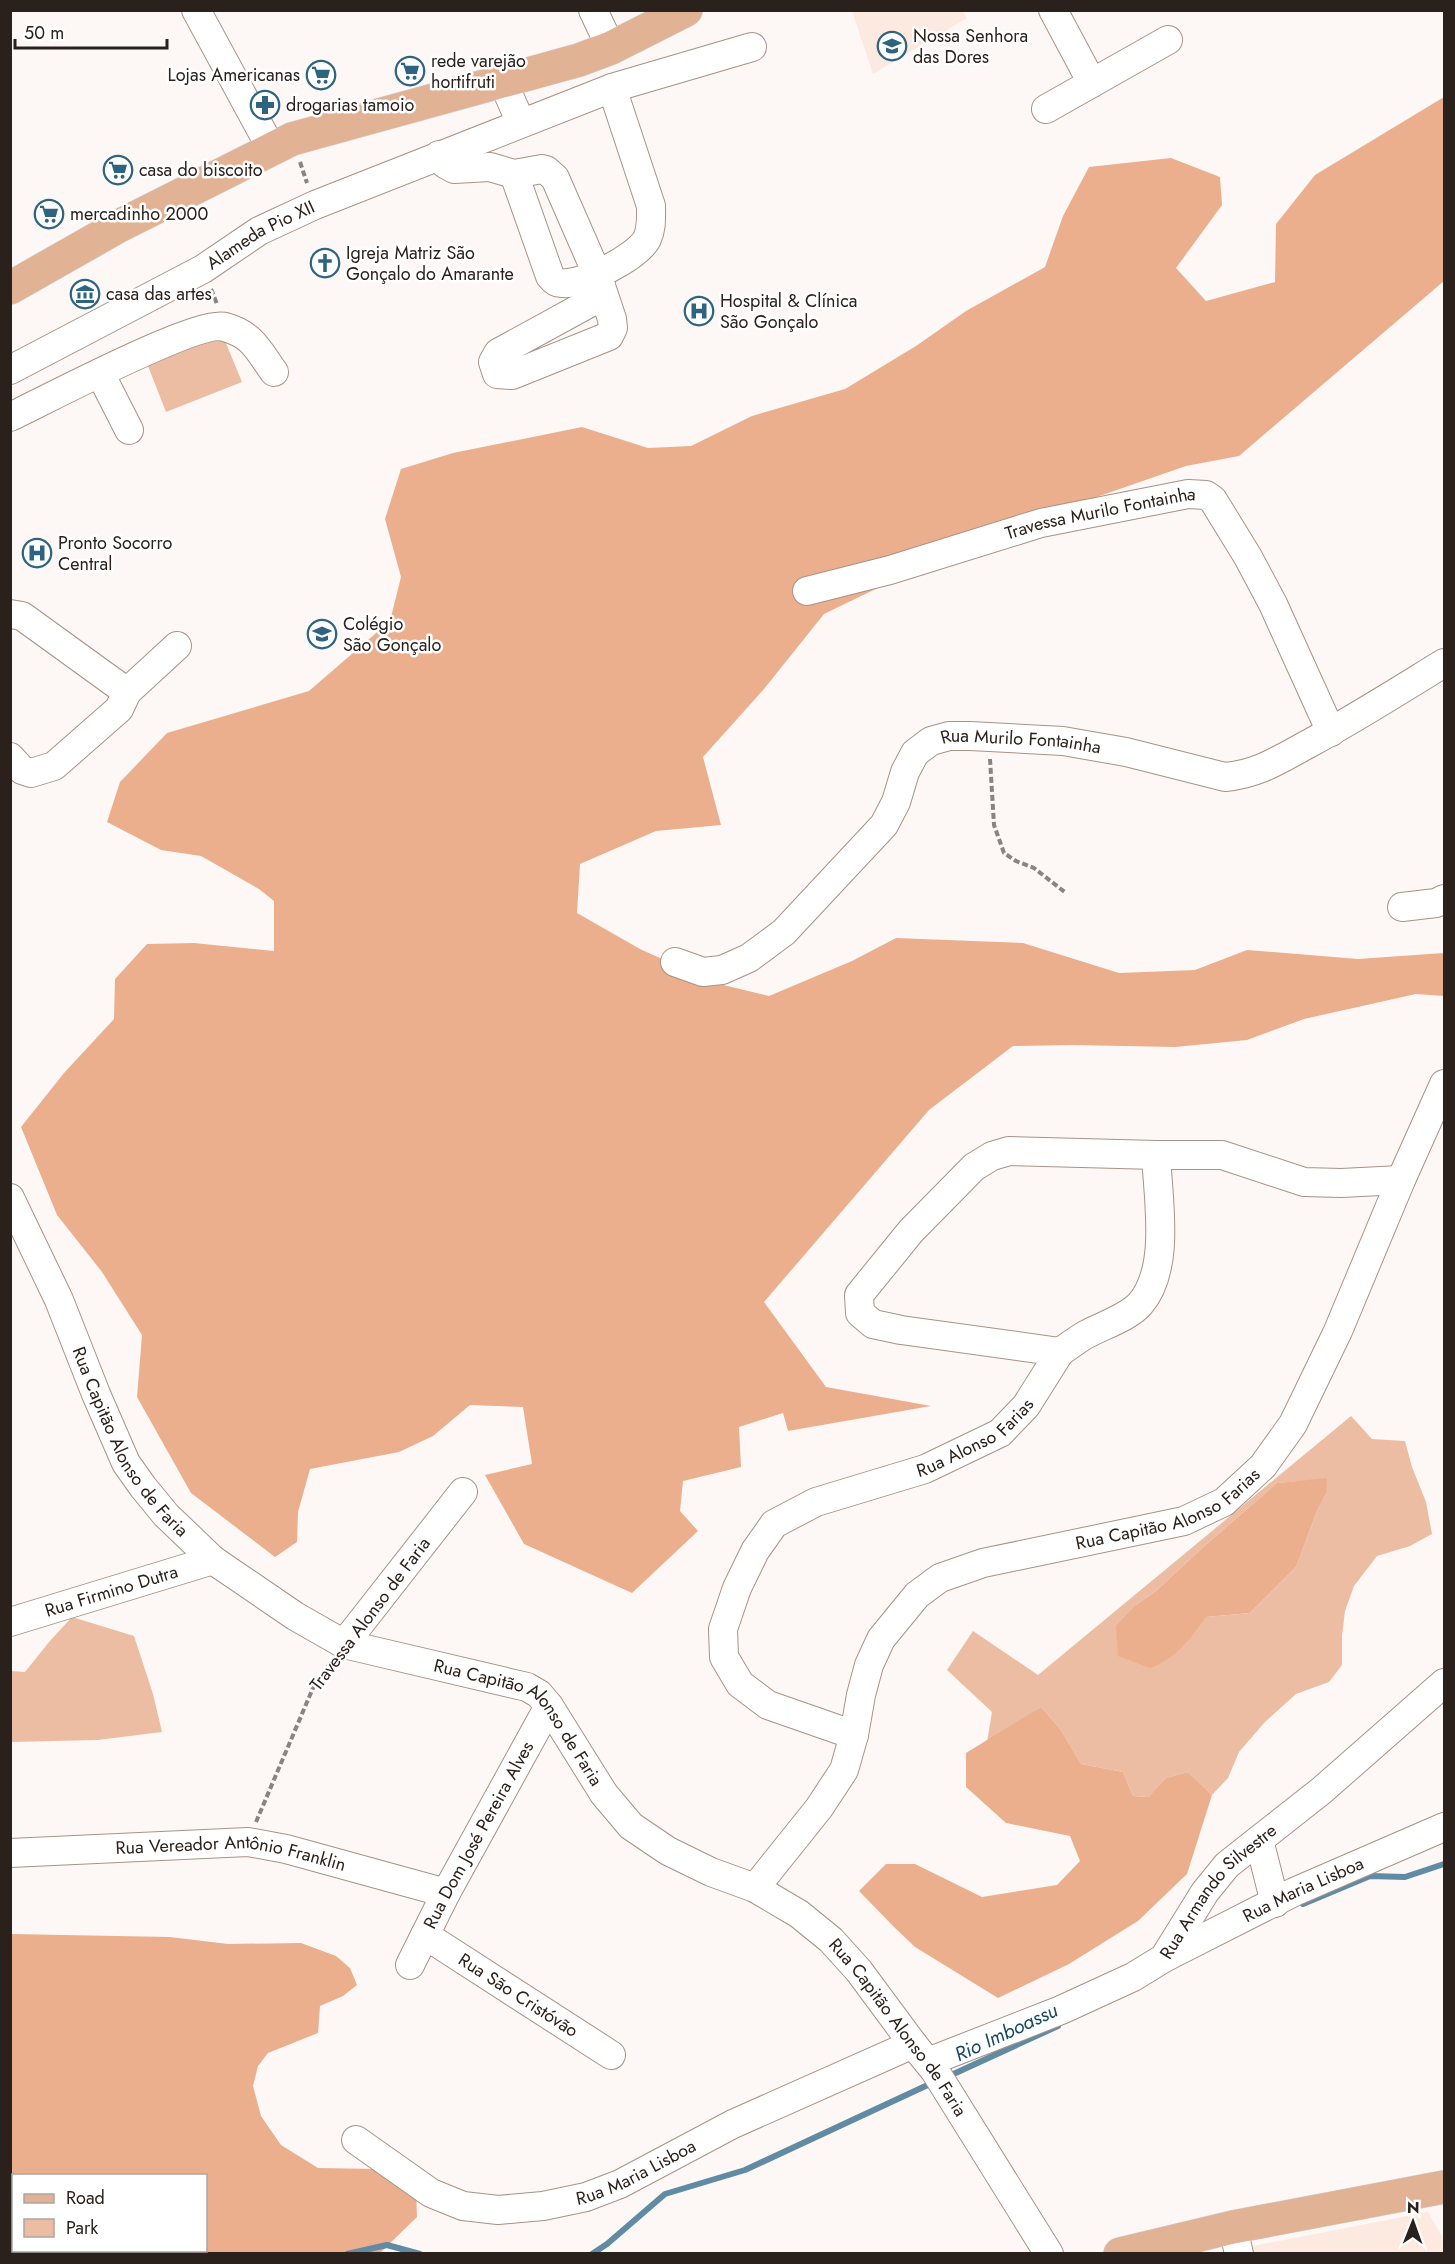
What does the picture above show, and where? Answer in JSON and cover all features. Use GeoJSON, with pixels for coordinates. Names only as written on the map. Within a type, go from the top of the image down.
{"type":"FeatureCollection","features":[{"type":"Feature","properties":{"kind":"main road"},"geometry":{"type":"LineString","coordinates":[[10,288],[119,226],[281,143],[579,60],[611,48],[686,10]]}},
{"type":"Feature","properties":{"kind":"main road"},"geometry":{"type":"LineString","coordinates":[[1120,2253],[1236,2240],[1444,2187]]}},
{"type":"Feature","properties":{"kind":"street"},"geometry":{"type":"LineString","coordinates":[[196,10],[281,143]]}},
{"type":"Feature","properties":{"kind":"street"},"geometry":{"type":"LineString","coordinates":[[593,10],[611,48]]}},
{"type":"Feature","properties":{"kind":"street"},"geometry":{"type":"LineString","coordinates":[[1053,10],[1092,83]]}},
{"type":"Feature","properties":{"kind":"street"},"geometry":{"type":"LineString","coordinates":[[1046,109],[1168,40]]}},
{"type":"Feature","properties":{"kind":"street","name":"Alameda Pio XII"},"geometry":{"type":"LineString","coordinates":[[10,370],[203,269],[259,231],[315,205],[612,88],[752,47]]}},
{"type":"Feature","properties":{"kind":"street"},"geometry":{"type":"LineString","coordinates":[[503,82],[521,123]]}},
{"type":"Feature","properties":{"kind":"street"},"geometry":{"type":"LineString","coordinates":[[514,174],[550,276],[559,283],[600,285],[638,250],[646,240],[652,225],[651,206],[612,88]]}},
{"type":"Feature","properties":{"kind":"street"},"geometry":{"type":"LineString","coordinates":[[439,155],[450,168],[490,167],[514,174],[546,170],[555,178],[600,285]]}},
{"type":"Feature","properties":{"kind":"street"},"geometry":{"type":"LineString","coordinates":[[10,417],[186,334],[215,325],[250,337],[274,372]]}},
{"type":"Feature","properties":{"kind":"street"},"geometry":{"type":"LineString","coordinates":[[100,373],[129,430]]}},
{"type":"Feature","properties":{"kind":"street","name":"Travessa Murilo Fontainha"},"geometry":{"type":"LineString","coordinates":[[807,591],[890,570],[1041,523],[1188,494],[1206,495],[1213,500],[1248,557],[1273,604],[1331,732]]}},
{"type":"Feature","properties":{"kind":"street"},"geometry":{"type":"LineString","coordinates":[[10,614],[22,616],[127,692]]}},
{"type":"Feature","properties":{"kind":"street"},"geometry":{"type":"LineString","coordinates":[[10,757],[22,771],[31,773],[54,766],[119,709],[127,692],[177,646]]}},
{"type":"Feature","properties":{"kind":"street","name":"Rua Murilo Fontainha"},"geometry":{"type":"LineString","coordinates":[[675,962],[703,972],[722,970],[749,958],[784,932],[884,825],[896,802],[905,772],[915,753],[931,741],[949,736],[1064,741],[1126,752],[1225,777],[1256,772],[1331,732],[1444,663]]}},
{"type":"Feature","properties":{"kind":"street"},"geometry":{"type":"LineString","coordinates":[[1402,907],[1436,903],[1444,899]]}},
{"type":"Feature","properties":{"kind":"street","name":"Rua Capitão Alonso Farias"},"geometry":{"type":"LineString","coordinates":[[854,1735],[869,1665],[881,1639],[917,1594],[940,1578],[983,1563],[1184,1521],[1224,1502],[1263,1466],[1293,1425],[1338,1331],[1444,1084]]}},
{"type":"Feature","properties":{"kind":"street"},"geometry":{"type":"LineString","coordinates":[[1156,1155],[1160,1246],[1153,1283],[1139,1306],[1085,1335],[1060,1352],[901,1330],[873,1324],[860,1312],[859,1295],[911,1231],[974,1167],[992,1156],[1009,1151],[1222,1155],[1304,1182],[1401,1180]]}},
{"type":"Feature","properties":{"kind":"street","name":"Rua Capitão Alonso de Faria"},"geometry":{"type":"LineString","coordinates":[[10,1198],[59,1300],[126,1462],[166,1515],[213,1560],[295,1616],[344,1644],[527,1687],[539,1694],[549,1706],[604,1794],[631,1826],[668,1851],[711,1872],[755,1888],[799,1914],[831,1940],[859,1971],[953,2098],[1049,2253]]}},
{"type":"Feature","properties":{"kind":"street","name":"Rua Alonso Farias"},"geometry":{"type":"LineString","coordinates":[[854,1735],[768,1705],[740,1684],[724,1657],[723,1629],[737,1588],[755,1551],[774,1524],[816,1502],[925,1469],[1000,1433],[1026,1406],[1060,1352]]}},
{"type":"Feature","properties":{"kind":"street","name":"Travessa Alonso de Faria"},"geometry":{"type":"LineString","coordinates":[[344,1644],[463,1492]]}},
{"type":"Feature","properties":{"kind":"street","name":"Rua Firmino Dutra"},"geometry":{"type":"LineString","coordinates":[[10,1622],[213,1560]]}},
{"type":"Feature","properties":{"kind":"street","name":"Rua Armando Silvestre"},"geometry":{"type":"LineString","coordinates":[[925,2059],[1061,2010],[1133,1977],[1164,1958],[1205,1892],[1227,1865],[1321,1791],[1444,1683]]}},
{"type":"Feature","properties":{"kind":"street","name":"Rua Dom José Pereira Alves"},"geometry":{"type":"LineString","coordinates":[[410,1965],[446,1893],[549,1706]]}},
{"type":"Feature","properties":{"kind":"street"},"geometry":{"type":"LineString","coordinates":[[755,1888],[819,1808],[844,1770],[854,1735]]}},
{"type":"Feature","properties":{"kind":"street","name":"Rua Maria Lisboa"},"geometry":{"type":"LineString","coordinates":[[1164,1958],[1275,1903],[1444,1827]]}},
{"type":"Feature","properties":{"kind":"street"},"geometry":{"type":"LineString","coordinates":[[1259,1840],[1275,1903]]}},
{"type":"Feature","properties":{"kind":"street","name":"Rua Vereador Antônio Franklin"},"geometry":{"type":"LineString","coordinates":[[10,1853],[248,1842],[286,1849],[446,1893]]}},
{"type":"Feature","properties":{"kind":"street","name":"Rua São Cristóvão"},"geometry":{"type":"LineString","coordinates":[[425,1935],[611,2055]]}},
{"type":"Feature","properties":{"kind":"street","name":"Rua Maria Lisboa"},"geometry":{"type":"LineString","coordinates":[[356,2140],[431,2193],[463,2206],[498,2210],[543,2206],[586,2197],[620,2184],[734,2124],[925,2059]]}},
{"type":"Feature","properties":{"kind":"path"},"geometry":{"type":"LineString","coordinates":[[281,143],[315,205]]}},
{"type":"Feature","properties":{"kind":"path"},"geometry":{"type":"LineString","coordinates":[[203,269],[225,327]]}},
{"type":"Feature","properties":{"kind":"path"},"geometry":{"type":"LineString","coordinates":[[989,737],[994,825],[1004,853],[1034,868],[1066,894]]}},
{"type":"Feature","properties":{"kind":"path","name":"Travessa Alonso de Faria"},"geometry":{"type":"LineString","coordinates":[[248,1842],[313,1688],[344,1644]]}},
{"type":"Feature","properties":{"kind":"shaded area","name":"Nossa Senhora das Dores"},"geometry":{"type":"Polygon","coordinates":[[[852,11],[963,11],[967,18],[873,74],[852,11]]]}},
{"type":"Feature","properties":{"kind":"shaded area"},"geometry":{"type":"Polygon","coordinates":[[[1444,97],[1444,281],[1239,456],[1186,466],[987,535],[824,614],[764,689],[703,757],[721,825],[656,831],[580,864],[577,913],[640,949],[715,983],[769,996],[852,961],[896,938],[1023,943],[1119,973],[1195,970],[1247,950],[1358,959],[1444,953],[1444,996],[1416,994],[1304,1019],[1247,1040],[1175,1047],[1013,1046],[929,1110],[764,1302],[826,1387],[931,1406],[788,1431],[783,1413],[739,1427],[741,1467],[683,1481],[680,1511],[698,1531],[632,1593],[524,1544],[485,1475],[532,1464],[523,1407],[470,1405],[433,1436],[399,1452],[310,1469],[298,1512],[297,1542],[275,1557],[191,1493],[137,1397],[142,1335],[102,1272],[57,1215],[21,1127],[64,1073],[114,1019],[115,979],[147,944],[194,943],[274,951],[274,901],[259,889],[201,856],[161,850],[107,822],[120,782],[167,733],[309,691],[390,621],[401,577],[385,519],[401,469],[453,453],[582,427],[648,448],[691,446],[752,416],[845,389],[916,346],[966,311],[1045,267],[1063,216],[1089,167],[1171,158],[1220,177],[1222,205],[1176,268],[1206,301],[1275,282],[1276,224],[1315,175],[1444,97]]]}},
{"type":"Feature","properties":{"kind":"shaded area"},"geometry":{"type":"Polygon","coordinates":[[[1327,1478],[1326,1494],[1317,1511],[1296,1567],[1250,1613],[1206,1617],[1175,1654],[1150,1668],[1118,1656],[1116,1626],[1136,1605],[1156,1591],[1277,1483],[1327,1478]]]}},
{"type":"Feature","properties":{"kind":"shaded area"},"geometry":{"type":"Polygon","coordinates":[[[1041,1707],[1061,1730],[1081,1764],[1123,1772],[1133,1796],[1148,1797],[1166,1778],[1188,1772],[1212,1795],[1187,1874],[1138,1921],[1069,1964],[998,1998],[915,1947],[859,1891],[886,1864],[915,1864],[982,1897],[1057,1885],[1080,1861],[1070,1836],[1006,1823],[966,1787],[966,1753],[1041,1707]]]}},
{"type":"Feature","properties":{"kind":"shaded area"},"geometry":{"type":"Polygon","coordinates":[[[11,1934],[170,1937],[228,1944],[301,1943],[336,1956],[350,1968],[357,1985],[343,1996],[320,2006],[318,2033],[268,2053],[258,2066],[253,2086],[261,2116],[281,2145],[318,2168],[377,2169],[416,2189],[417,2217],[380,2253],[11,2254],[11,1934]]]}},
{"type":"Feature","properties":{"kind":"shaded area"},"geometry":{"type":"Polygon","coordinates":[[[1428,2212],[1442,2236],[1444,2253],[1249,2254],[1248,2247],[1428,2212]]]}},
{"type":"Feature","properties":{"kind":"green space"},"geometry":{"type":"Polygon","coordinates":[[[221,331],[242,382],[166,412],[146,361],[221,331]]]}},
{"type":"Feature","properties":{"kind":"green space"},"geometry":{"type":"Polygon","coordinates":[[[1351,1416],[1372,1439],[1405,1441],[1412,1467],[1426,1502],[1432,1534],[1410,1546],[1377,1556],[1354,1586],[1345,1611],[1342,1665],[1329,1682],[1296,1694],[1265,1722],[1239,1752],[1228,1778],[1212,1795],[1188,1772],[1166,1778],[1148,1797],[1133,1796],[1123,1772],[1081,1764],[1061,1730],[1041,1707],[987,1742],[992,1712],[947,1670],[973,1631],[1038,1675],[1351,1416]],[[1326,1479],[1277,1483],[1156,1591],[1136,1605],[1206,1617],[1250,1613],[1296,1567],[1317,1511],[1326,1494],[1326,1479]]]}},
{"type":"Feature","properties":{"kind":"green space"},"geometry":{"type":"Polygon","coordinates":[[[72,1617],[134,1636],[153,1694],[162,1732],[98,1740],[11,1742],[11,1671],[25,1672],[72,1617]]]}},
{"type":"Feature","properties":{"kind":"waterway","name":"Rio Imboassu"},"geometry":{"type":"LineString","coordinates":[[1303,1904],[1370,1876],[1405,1877],[1444,1864]]}},
{"type":"Feature","properties":{"kind":"waterway","name":"Rio Imboassu"},"geometry":{"type":"LineString","coordinates":[[947,2077],[1058,2026]]}},
{"type":"Feature","properties":{"kind":"waterway","name":"Rio Imboassu"},"geometry":{"type":"LineString","coordinates":[[592,2254],[665,2194],[745,2170],[932,2083]]}},
{"type":"Feature","properties":{"kind":"waterway","name":"Rio Imboassu"},"geometry":{"type":"LineString","coordinates":[[347,2254],[387,2245],[420,2254]]}},
{"type":"Feature","properties":{"kind":"place","name":"Nossa Senhora das Dores"},"geometry":{"type":"Point","coordinates":[892,46]}},
{"type":"Feature","properties":{"kind":"place","name":"rede varejão hortifruti"},"geometry":{"type":"Point","coordinates":[410,71]}},
{"type":"Feature","properties":{"kind":"place","name":"Lojas Americanas"},"geometry":{"type":"Point","coordinates":[321,75]}},
{"type":"Feature","properties":{"kind":"place","name":"drogarias tamoio"},"geometry":{"type":"Point","coordinates":[265,105]}},
{"type":"Feature","properties":{"kind":"place","name":"casa do biscoito"},"geometry":{"type":"Point","coordinates":[118,170]}},
{"type":"Feature","properties":{"kind":"place","name":"mercadinho 2000"},"geometry":{"type":"Point","coordinates":[49,214]}},
{"type":"Feature","properties":{"kind":"place","name":"Igreja Matriz São Gonçalo do Amarante"},"geometry":{"type":"Point","coordinates":[325,263]}},
{"type":"Feature","properties":{"kind":"place","name":"casa das artes"},"geometry":{"type":"Point","coordinates":[85,294]}},
{"type":"Feature","properties":{"kind":"place","name":"Hospital & Clínica São Gonçalo"},"geometry":{"type":"Point","coordinates":[699,311]}},
{"type":"Feature","properties":{"kind":"place","name":"Pronto Socorro Central"},"geometry":{"type":"Point","coordinates":[37,553]}},
{"type":"Feature","properties":{"kind":"place","name":"Colégio São Gonçalo"},"geometry":{"type":"Point","coordinates":[322,634]}}]}
